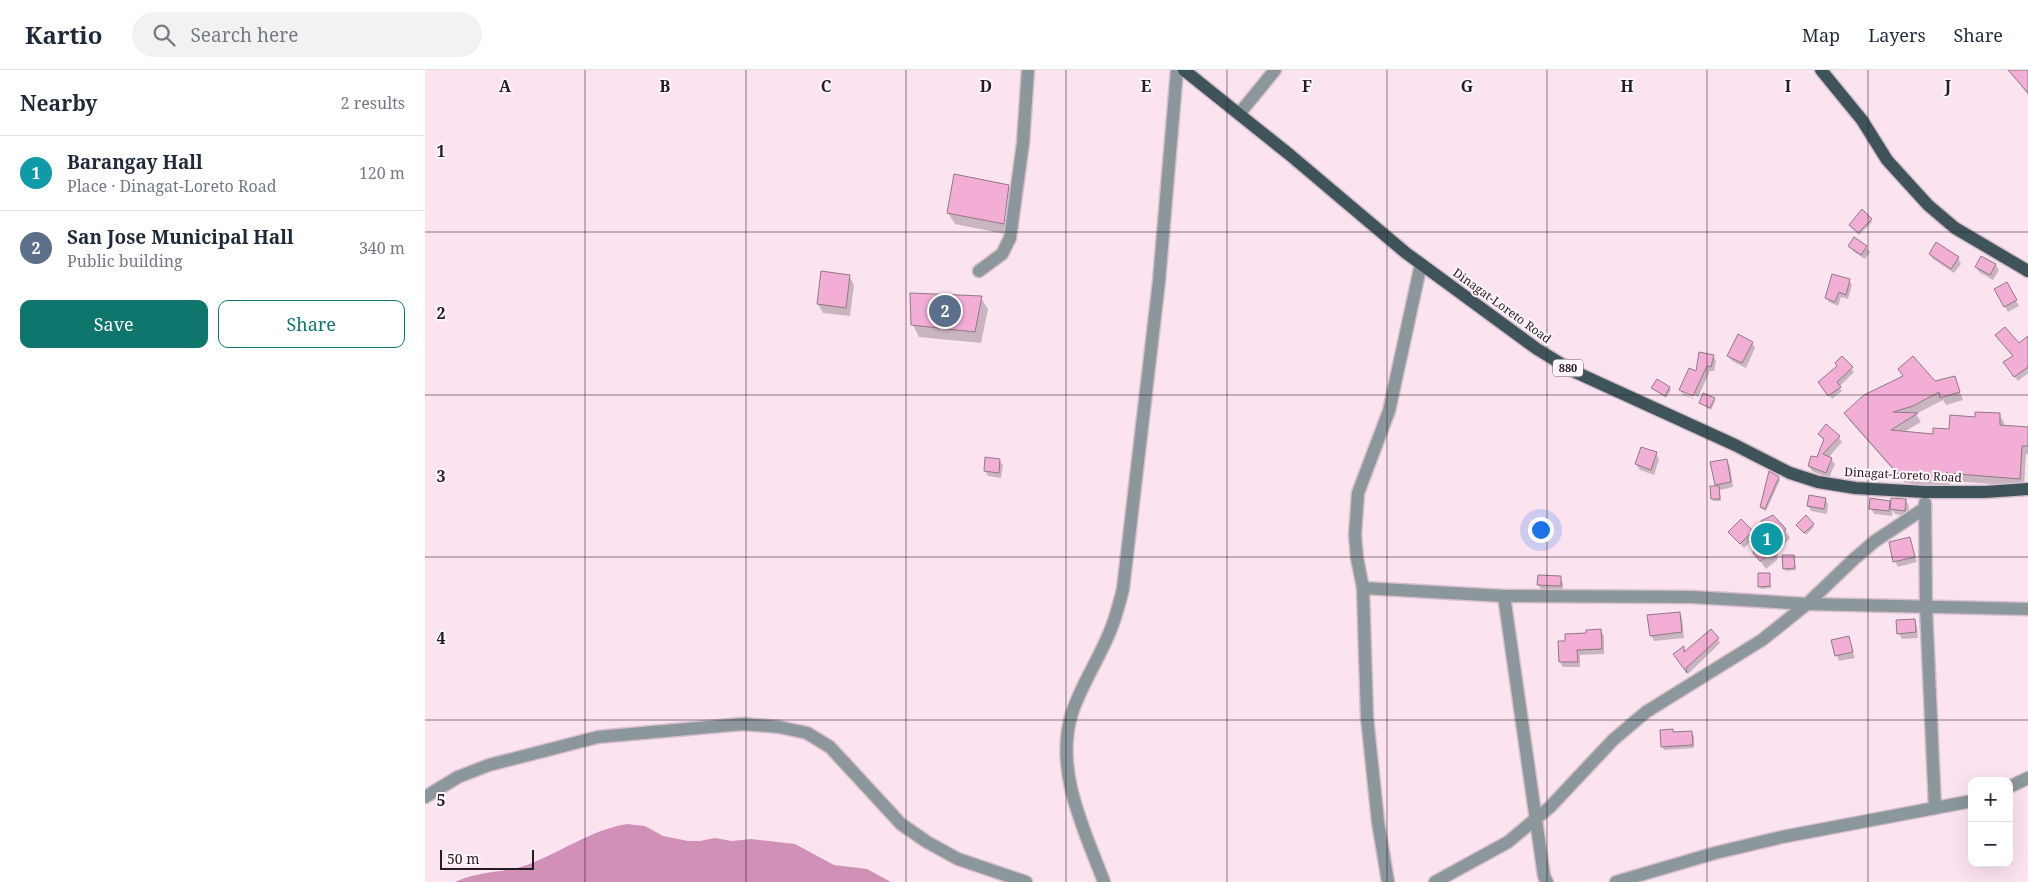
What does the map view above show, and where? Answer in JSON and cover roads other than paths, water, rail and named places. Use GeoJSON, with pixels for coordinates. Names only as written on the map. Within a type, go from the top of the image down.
{"type":"FeatureCollection","features":[{"type":"Feature","properties":{"kind":"main road","name":"Dinagat-Loreto Road"},"geometry":{"type":"LineString","coordinates":[[1184,70],[1421,264],[1537,349],[1573,371],[1735,445],[1790,473],[1818,482],[1837,486],[1925,492],[1985,492],[2028,489]]}},
{"type":"Feature","properties":{"kind":"main road"},"geometry":{"type":"LineString","coordinates":[[1821,70],[1863,120],[1887,160],[1928,205],[1955,228],[2028,271]]}},
{"type":"Feature","properties":{"kind":"street"},"geometry":{"type":"LineString","coordinates":[[979,271],[1003,254],[1010,238],[1023,143],[1028,70]]}},
{"type":"Feature","properties":{"kind":"street"},"geometry":{"type":"LineString","coordinates":[[1104,882],[1081,820],[1067,774],[1066,745],[1073,712],[1111,629],[1123,589],[1159,281],[1177,70]]}},
{"type":"Feature","properties":{"kind":"street"},"geometry":{"type":"LineString","coordinates":[[1239,114],[1275,70]]}},
{"type":"Feature","properties":{"kind":"street"},"geometry":{"type":"LineString","coordinates":[[1389,882],[1378,822],[1367,717],[1363,588],[1355,535],[1358,493],[1389,411],[1421,264]]}},
{"type":"Feature","properties":{"kind":"street"},"geometry":{"type":"LineString","coordinates":[[1925,492],[1926,607],[1935,808]]}},
{"type":"Feature","properties":{"kind":"street"},"geometry":{"type":"LineString","coordinates":[[1435,882],[1508,842],[1535,821],[1581,776],[1613,740],[1646,712],[1762,640],[1807,604],[1875,541],[1925,508]]}},
{"type":"Feature","properties":{"kind":"street"},"geometry":{"type":"LineString","coordinates":[[1363,588],[1504,596],[1692,597],[1807,604],[2028,609]]}},
{"type":"Feature","properties":{"kind":"street"},"geometry":{"type":"LineString","coordinates":[[1504,596],[1535,821],[1544,876],[1547,882]]}},
{"type":"Feature","properties":{"kind":"street"},"geometry":{"type":"LineString","coordinates":[[425,796],[457,777],[489,765],[598,737],[743,724],[779,727],[807,733],[830,747],[901,824],[927,842],[958,859],[1026,882]]}},
{"type":"Feature","properties":{"kind":"street"},"geometry":{"type":"LineString","coordinates":[[2013,785],[2028,778]]}},
{"type":"Feature","properties":{"kind":"street"},"geometry":{"type":"LineString","coordinates":[[1616,882],[1715,853],[1782,837],[1968,802]]}},
{"type":"Feature","properties":{"kind":"place","name":"San Jose Municipal Hall"},"geometry":{"type":"Point","coordinates":[945,311]}},
{"type":"Feature","properties":{"kind":"place","name":"Barangay Hall"},"geometry":{"type":"Point","coordinates":[1767,539]}}]}
